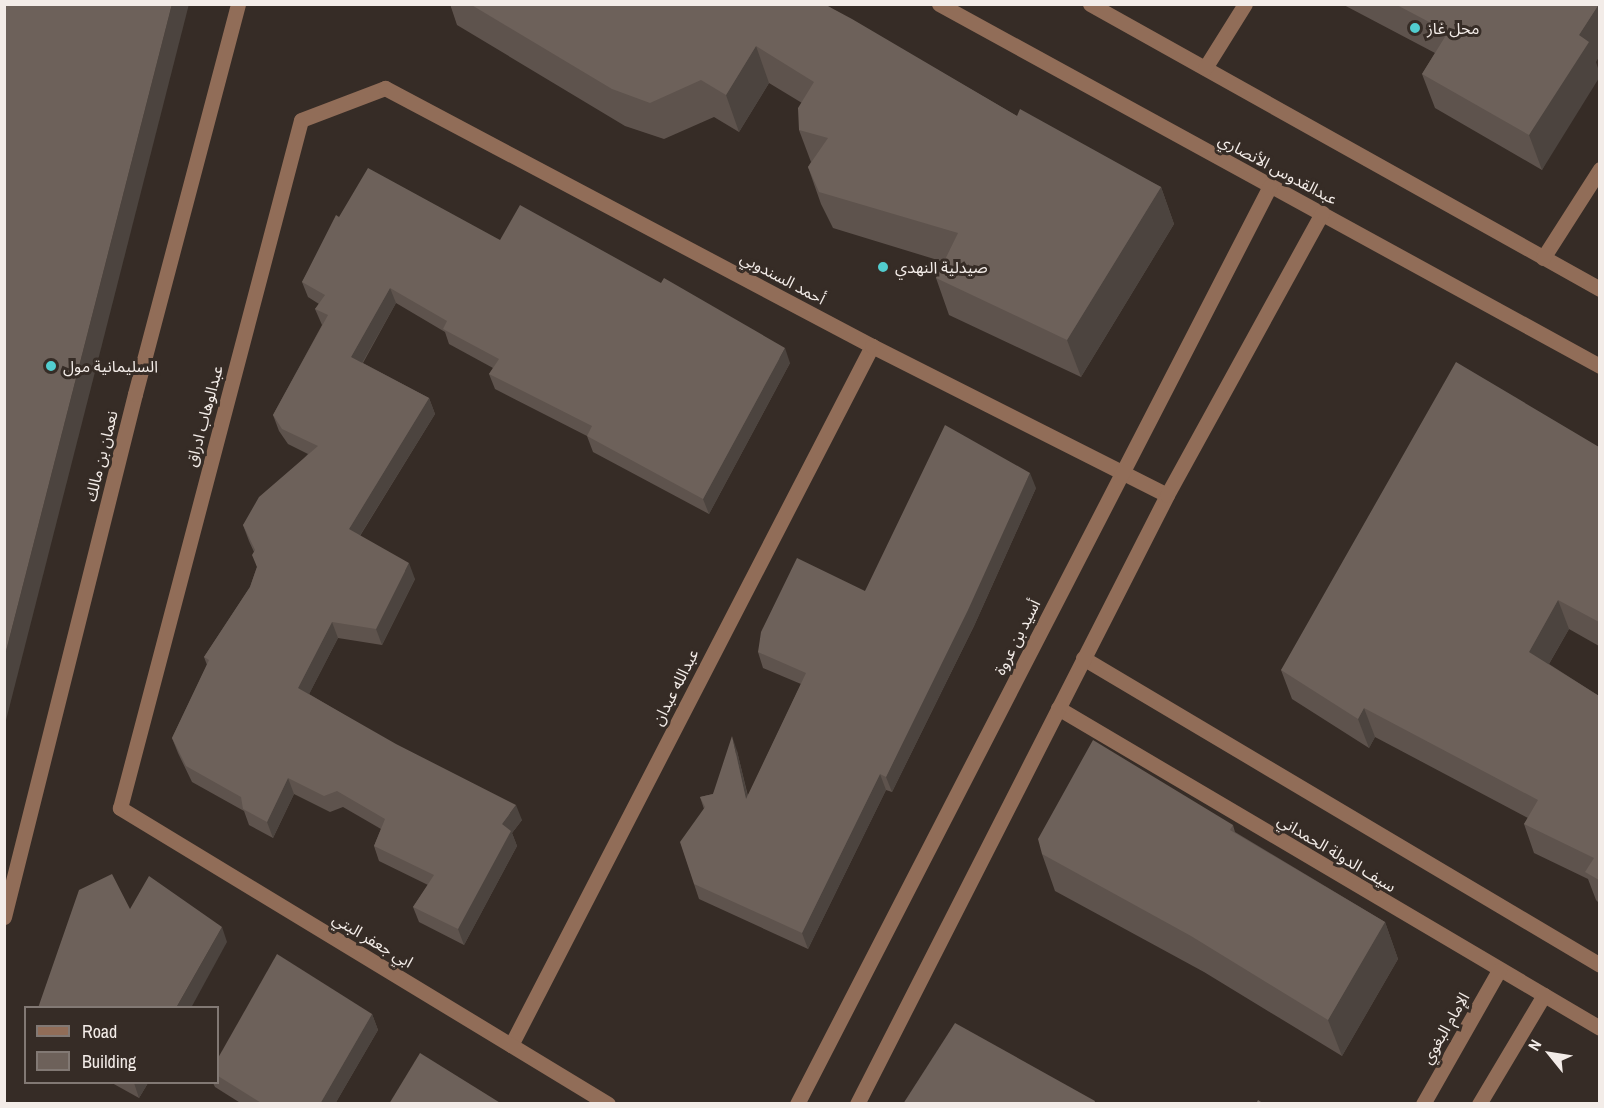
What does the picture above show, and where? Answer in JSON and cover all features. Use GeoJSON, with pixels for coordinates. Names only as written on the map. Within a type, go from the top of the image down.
{"type":"FeatureCollection","features":[{"type":"Feature","properties":{"kind":"street","name":"نعمان بن مالك"},"geometry":{"type":"LineString","coordinates":[[4,917],[135,394],[238,4]]}},
{"type":"Feature","properties":{"kind":"street","name":"عبدالقدوس الأنصاري"},"geometry":{"type":"LineString","coordinates":[[939,4],[1599,366]]}},
{"type":"Feature","properties":{"kind":"street"},"geometry":{"type":"LineString","coordinates":[[1090,4],[1599,290]]}},
{"type":"Feature","properties":{"kind":"street"},"geometry":{"type":"LineString","coordinates":[[1205,68],[1245,4]]}},
{"type":"Feature","properties":{"kind":"street","name":"أحمد السندوبي"},"geometry":{"type":"LineString","coordinates":[[385,88],[872,346],[1121,474],[1167,495]]}},
{"type":"Feature","properties":{"kind":"street","name":"عبدالوهاب ادراق"},"geometry":{"type":"LineString","coordinates":[[120,808],[301,120],[385,88]]}},
{"type":"Feature","properties":{"kind":"street"},"geometry":{"type":"LineString","coordinates":[[1543,258],[1599,168]]}},
{"type":"Feature","properties":{"kind":"street","name":"أسيد بن عروة"},"geometry":{"type":"LineString","coordinates":[[797,1104],[1270,186]]}},
{"type":"Feature","properties":{"kind":"street"},"geometry":{"type":"LineString","coordinates":[[857,1104],[1167,495],[1322,213]]}},
{"type":"Feature","properties":{"kind":"street","name":"عبدالله عبدان"},"geometry":{"type":"LineString","coordinates":[[511,1045],[872,346]]}},
{"type":"Feature","properties":{"kind":"street"},"geometry":{"type":"LineString","coordinates":[[1083,658],[1599,965]]}},
{"type":"Feature","properties":{"kind":"street","name":"سيف الدولة الحمداني"},"geometry":{"type":"LineString","coordinates":[[1058,708],[1599,1028]]}},
{"type":"Feature","properties":{"kind":"street","name":"ابي جعفر البتي"},"geometry":{"type":"LineString","coordinates":[[120,808],[608,1104]]}},
{"type":"Feature","properties":{"kind":"street","name":"الإمام البغوي"},"geometry":{"type":"LineString","coordinates":[[1423,1104],[1499,970]]}},
{"type":"Feature","properties":{"kind":"street"},"geometry":{"type":"LineString","coordinates":[[1479,1104],[1544,995]]}},
{"type":"Feature","properties":{"kind":"building","name":"السليمانية مول"},"geometry":{"type":"Polygon","coordinates":[[[4,4],[172,4],[4,659],[4,4]]]}},
{"type":"Feature","properties":{"kind":"building"},"geometry":{"type":"Polygon","coordinates":[[[470,4],[824,4],[1017,116],[1020,109],[1161,187],[1067,340],[936,278],[958,233],[819,192],[808,167],[828,138],[799,130],[798,108],[814,82],[756,46],[726,95],[701,80],[650,103],[612,89],[470,4]]]}},
{"type":"Feature","properties":{"kind":"building"},"geometry":{"type":"Polygon","coordinates":[[[1395,4],[1599,4],[1579,35],[1589,42],[1529,135],[1422,74],[1448,32],[1395,4]]]}},
{"type":"Feature","properties":{"kind":"building"},"geometry":{"type":"Polygon","coordinates":[[[368,168],[500,240],[520,205],[661,283],[664,278],[785,348],[703,499],[587,436],[592,426],[489,374],[499,359],[443,329],[447,321],[390,288],[351,357],[429,398],[349,529],[409,563],[376,629],[332,622],[298,688],[396,744],[516,805],[502,824],[511,831],[458,929],[413,907],[434,875],[374,846],[385,819],[337,791],[324,796],[288,778],[267,822],[243,809],[241,797],[186,766],[172,738],[209,660],[204,657],[250,587],[257,567],[252,555],[255,550],[243,525],[259,497],[318,446],[282,429],[273,415],[328,315],[315,309],[325,295],[302,282],[336,215],[339,217],[368,168]]]}},
{"type":"Feature","properties":{"kind":"building"},"geometry":{"type":"Polygon","coordinates":[[[1456,362],[1599,447],[1599,622],[1558,600],[1529,652],[1599,696],[1599,880],[1585,872],[1594,858],[1524,824],[1538,800],[1364,708],[1358,719],[1281,670],[1456,362]]]}},
{"type":"Feature","properties":{"kind":"building"},"geometry":{"type":"Polygon","coordinates":[[[945,425],[1030,473],[968,610],[886,777],[880,774],[802,933],[694,884],[680,842],[705,807],[700,797],[713,794],[732,736],[746,799],[806,673],[758,652],[761,632],[797,558],[865,591],[945,425]]]}},
{"type":"Feature","properties":{"kind":"building"},"geometry":{"type":"Polygon","coordinates":[[[1093,740],[1233,825],[1230,830],[1385,922],[1328,1020],[1191,936],[1042,854],[1038,839],[1093,740]]]}},
{"type":"Feature","properties":{"kind":"building"},"geometry":{"type":"Polygon","coordinates":[[[112,874],[130,909],[149,876],[222,927],[177,1006],[39,1006],[79,890],[112,874]]]}},
{"type":"Feature","properties":{"kind":"building"},"geometry":{"type":"Polygon","coordinates":[[[277,954],[372,1014],[320,1104],[263,1104],[219,1077],[219,1056],[277,954]]]}},
{"type":"Feature","properties":{"kind":"building"},"geometry":{"type":"Polygon","coordinates":[[[955,1023],[1095,1101],[1094,1104],[903,1104],[955,1023]]]}},
{"type":"Feature","properties":{"kind":"building"},"geometry":{"type":"Polygon","coordinates":[[[420,1053],[502,1104],[389,1104],[420,1053]]]}},
{"type":"Feature","properties":{"kind":"place","name":"محل غاز"},"geometry":{"type":"Point","coordinates":[1415,28]}},
{"type":"Feature","properties":{"kind":"place","name":"صيدلية النهدي"},"geometry":{"type":"Point","coordinates":[883,267]}},
{"type":"Feature","properties":{"kind":"place","name":"السليمانية مول"},"geometry":{"type":"Point","coordinates":[51,366]}}]}
